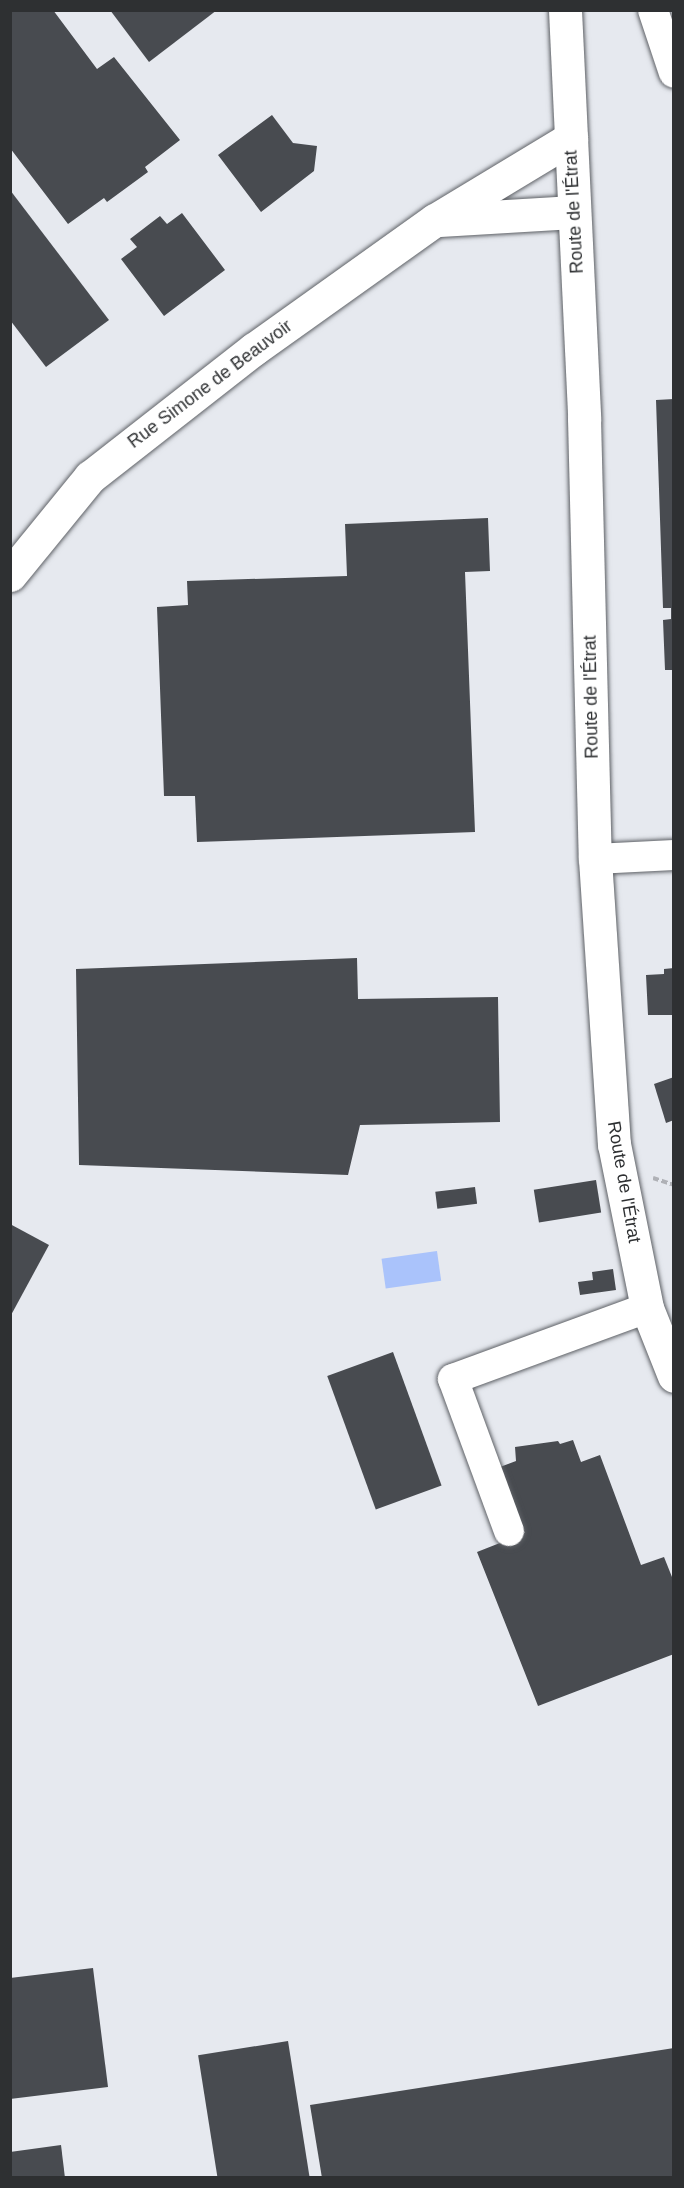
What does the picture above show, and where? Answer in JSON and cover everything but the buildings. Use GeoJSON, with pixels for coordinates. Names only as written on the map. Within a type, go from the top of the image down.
{"type":"FeatureCollection","features":[{"type":"Feature","properties":{"kind":"main road","name":"Route de l'Étrat"},"geometry":{"type":"LineString","coordinates":[[565,10],[584,418],[595,860],[614,1144],[647,1308],[674,1376]]}},
{"type":"Feature","properties":{"kind":"main road","name":"Rue Simone de Beauvoir"},"geometry":{"type":"LineString","coordinates":[[10,575],[90,477],[254,349],[435,220],[571,138]]}},
{"type":"Feature","properties":{"kind":"main road"},"geometry":{"type":"LineString","coordinates":[[435,220],[574,212]]}},
{"type":"Feature","properties":{"kind":"street"},"geometry":{"type":"LineString","coordinates":[[653,10],[674,73]]}},
{"type":"Feature","properties":{"kind":"street"},"geometry":{"type":"LineString","coordinates":[[595,860],[674,855]]}},
{"type":"Feature","properties":{"kind":"street"},"geometry":{"type":"LineString","coordinates":[[508,1531],[453,1379],[647,1308]]}},
{"type":"Feature","properties":{"kind":"water"},"geometry":{"type":"Polygon","coordinates":[[[437,1251],[441,1281],[386,1289],[382,1259],[437,1251]]]}}]}
